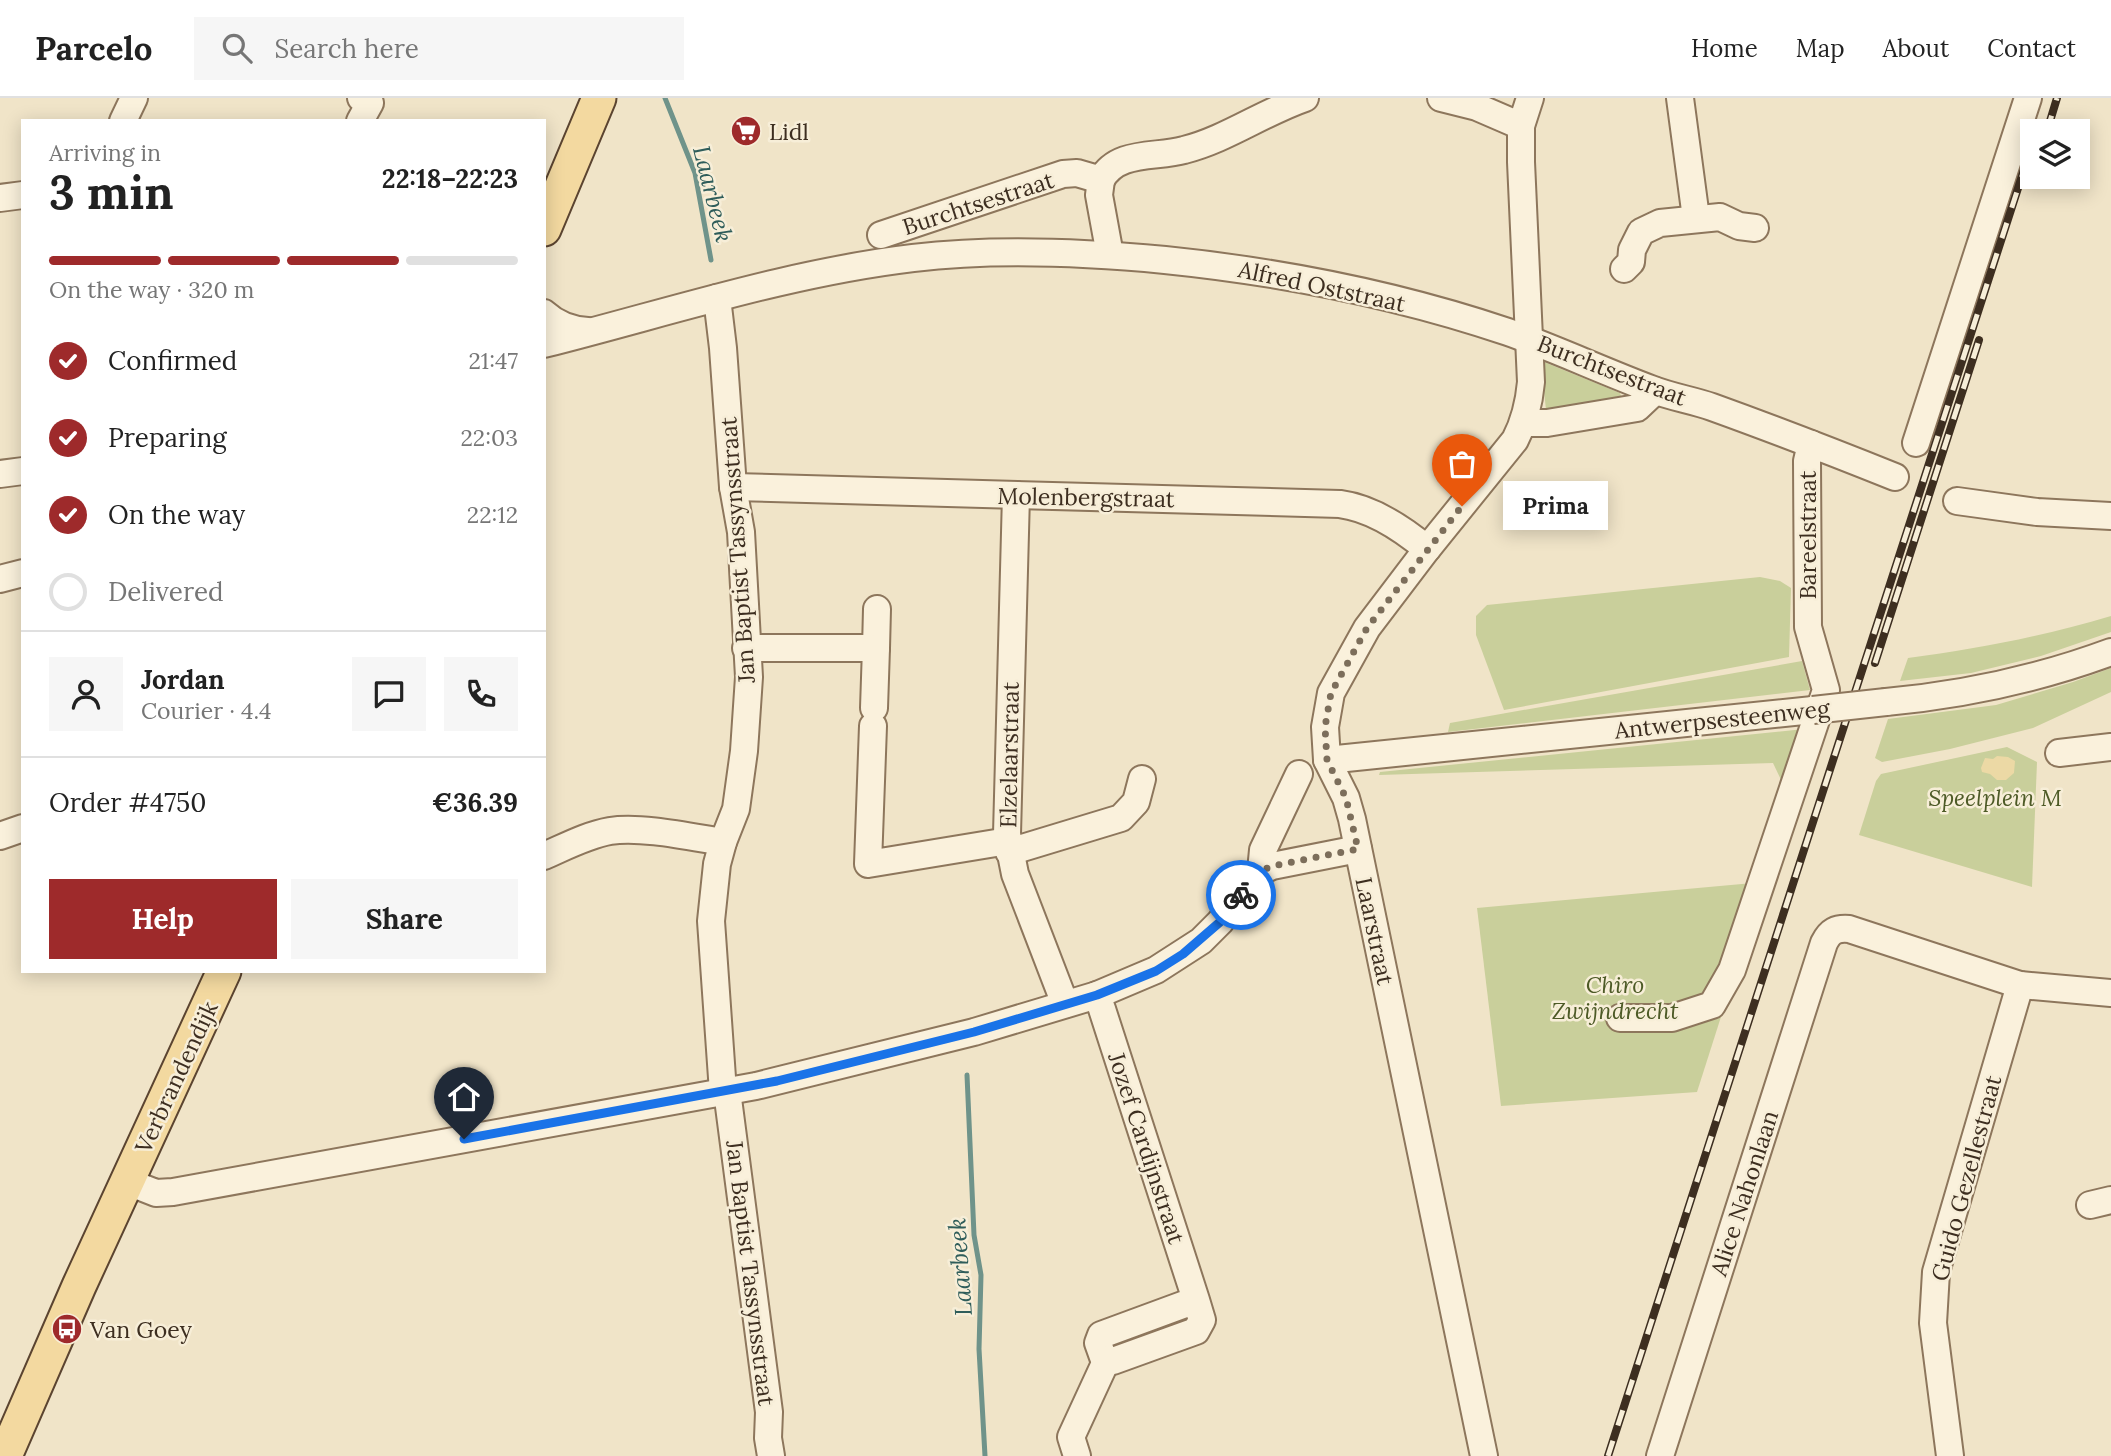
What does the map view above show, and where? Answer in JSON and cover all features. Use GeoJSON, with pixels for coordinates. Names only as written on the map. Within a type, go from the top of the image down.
{"type":"FeatureCollection","features":[{"type":"Feature","properties":{"kind":"main road"},"geometry":{"type":"LineString","coordinates":[[546,224],[599,98]]}},
{"type":"Feature","properties":{"kind":"main road","name":"Verbrandendijk"},"geometry":{"type":"LineString","coordinates":[[5,1456],[79,1286],[223,973]]}},
{"type":"Feature","properties":{"kind":"street"},"geometry":{"type":"LineString","coordinates":[[124,119],[135,98]]}},
{"type":"Feature","properties":{"kind":"street"},"geometry":{"type":"LineString","coordinates":[[361,98],[370,103],[361,119]]}},
{"type":"Feature","properties":{"kind":"street"},"geometry":{"type":"LineString","coordinates":[[1110,255],[1099,195],[1101,180],[1108,168],[1118,161],[1187,150],[1305,98]]}},
{"type":"Feature","properties":{"kind":"street"},"geometry":{"type":"LineString","coordinates":[[1441,98],[1476,107],[1521,126]]}},
{"type":"Feature","properties":{"kind":"street","name":"Burchtsestraat"},"geometry":{"type":"LineString","coordinates":[[1530,98],[1521,126],[1530,341],[1654,390],[1707,405],[1895,477]]}},
{"type":"Feature","properties":{"kind":"street"},"geometry":{"type":"LineString","coordinates":[[1680,98],[1696,218]]}},
{"type":"Feature","properties":{"kind":"street"},"geometry":{"type":"LineString","coordinates":[[1916,443],[2028,98]]}},
{"type":"Feature","properties":{"kind":"street","name":"Burchtsestraat"},"geometry":{"type":"LineString","coordinates":[[881,235],[1063,174],[1077,173],[1101,180]]}},
{"type":"Feature","properties":{"kind":"street"},"geometry":{"type":"LineString","coordinates":[[0,198],[21,195]]}},
{"type":"Feature","properties":{"kind":"street"},"geometry":{"type":"LineString","coordinates":[[1624,269],[1631,262],[1632,250],[1641,232],[1660,223],[1720,217],[1739,226],[1755,228]]}},
{"type":"Feature","properties":{"kind":"street","name":"Alfred Oststraat"},"geometry":{"type":"LineString","coordinates":[[717,298],[836,269],[916,257],[995,251],[1110,255],[1249,269],[1303,278],[1443,312],[1530,341]]}},
{"type":"Feature","properties":{"kind":"street"},"geometry":{"type":"LineString","coordinates":[[546,344],[717,298]]}},
{"type":"Feature","properties":{"kind":"street","name":"Jan Baptist Tassynsstraat"},"geometry":{"type":"LineString","coordinates":[[717,298],[733,487],[741,532],[749,677],[744,751],[736,809],[717,864],[711,921],[725,1091],[768,1399],[771,1456]]}},
{"type":"Feature","properties":{"kind":"street"},"geometry":{"type":"LineString","coordinates":[[546,315],[556,323],[575,330],[597,331]]}},
{"type":"Feature","properties":{"kind":"street","name":"Laarstraat"},"geometry":{"type":"LineString","coordinates":[[1484,1456],[1358,849],[1346,798],[1327,760],[1325,727],[1331,693],[1357,643],[1427,549],[1515,440],[1524,423],[1528,407],[1531,382],[1530,341]]}},
{"type":"Feature","properties":{"kind":"street"},"geometry":{"type":"LineString","coordinates":[[1524,423],[1547,424],[1637,408],[1654,390]]}},
{"type":"Feature","properties":{"kind":"street","name":"Bareelstraat"},"geometry":{"type":"LineString","coordinates":[[1620,1018],[1672,1018],[1712,1005],[1732,970],[1826,690],[1808,627],[1807,461],[1811,444]]}},
{"type":"Feature","properties":{"kind":"street"},"geometry":{"type":"LineString","coordinates":[[0,474],[21,471]]}},
{"type":"Feature","properties":{"kind":"street","name":"Molenbergstraat"},"geometry":{"type":"LineString","coordinates":[[733,487],[1340,504],[1353,506],[1382,520],[1427,549]]}},
{"type":"Feature","properties":{"kind":"street","name":"Elzelaarstraat"},"geometry":{"type":"LineString","coordinates":[[1016,495],[1009,847],[1065,1004]]}},
{"type":"Feature","properties":{"kind":"street"},"geometry":{"type":"LineString","coordinates":[[1957,501],[2037,512],[2111,516]]}},
{"type":"Feature","properties":{"kind":"street"},"geometry":{"type":"LineString","coordinates":[[0,579],[21,574]]}},
{"type":"Feature","properties":{"kind":"street"},"geometry":{"type":"LineString","coordinates":[[877,609],[868,864],[1009,847],[1121,818],[1136,802],[1142,779]]}},
{"type":"Feature","properties":{"kind":"street"},"geometry":{"type":"LineString","coordinates":[[747,648],[876,648]]}},
{"type":"Feature","properties":{"kind":"street","name":"Antwerpsesteenweg"},"geometry":{"type":"LineString","coordinates":[[1327,760],[1886,702],[1999,686],[2111,652]]}},
{"type":"Feature","properties":{"kind":"street"},"geometry":{"type":"LineString","coordinates":[[2059,753],[2111,747]]}},
{"type":"Feature","properties":{"kind":"street"},"geometry":{"type":"LineString","coordinates":[[1261,871],[1264,850],[1299,774]]}},
{"type":"Feature","properties":{"kind":"street"},"geometry":{"type":"LineString","coordinates":[[0,836],[21,829]]}},
{"type":"Feature","properties":{"kind":"street"},"geometry":{"type":"LineString","coordinates":[[546,855],[592,836],[612,831],[637,830],[723,842]]}},
{"type":"Feature","properties":{"kind":"street"},"geometry":{"type":"LineString","coordinates":[[128,1182],[156,1193],[173,1192],[725,1091],[819,1071],[974,1032],[1097,995],[1156,971],[1183,954],[1220,922],[1261,871],[1272,866],[1358,849]]}},
{"type":"Feature","properties":{"kind":"street","name":"Alice Nahonlaan"},"geometry":{"type":"LineString","coordinates":[[1660,1456],[1824,943],[1832,931],[1849,929],[2020,985]]}},
{"type":"Feature","properties":{"kind":"street"},"geometry":{"type":"LineString","coordinates":[[2020,985],[2111,993]]}},
{"type":"Feature","properties":{"kind":"street","name":"Guido Gezellestraat"},"geometry":{"type":"LineString","coordinates":[[1950,1456],[1933,1322],[1936,1272],[2020,985]]}},
{"type":"Feature","properties":{"kind":"street","name":"Jozef Cardijnstraat"},"geometry":{"type":"LineString","coordinates":[[1077,1456],[1071,1437],[1107,1359],[1113,1361],[1196,1331],[1202,1320],[1097,995]]}},
{"type":"Feature","properties":{"kind":"green space"},"geometry":{"type":"Polygon","coordinates":[[[1544,362],[1620,393],[1621,396],[1546,410],[1542,372],[1544,362]]]}},
{"type":"Feature","properties":{"kind":"green space"},"geometry":{"type":"Polygon","coordinates":[[[1760,577],[1780,581],[1791,588],[1789,657],[1504,710],[1476,635],[1476,616],[1487,605],[1760,577]]]}},
{"type":"Feature","properties":{"kind":"green space"},"geometry":{"type":"Polygon","coordinates":[[[2111,616],[2111,632],[2041,656],[1971,673],[1900,681],[1908,658],[2011,641],[2111,616]]]}},
{"type":"Feature","properties":{"kind":"green space"},"geometry":{"type":"Polygon","coordinates":[[[1802,661],[1810,690],[1448,732],[1450,723],[1802,661]]]}},
{"type":"Feature","properties":{"kind":"green space"},"geometry":{"type":"Polygon","coordinates":[[[2111,668],[2111,692],[2033,728],[1950,749],[1882,762],[1875,758],[1888,719],[1996,705],[2111,668]]]}},
{"type":"Feature","properties":{"kind":"green space"},"geometry":{"type":"Polygon","coordinates":[[[1804,729],[1783,784],[1773,763],[1379,775],[1380,772],[1804,729]]]}},
{"type":"Feature","properties":{"kind":"green space","name":"Speelplein M"},"geometry":{"type":"Polygon","coordinates":[[[2007,747],[2037,762],[2032,887],[1859,835],[1876,781],[1881,774],[2007,747]]]}},
{"type":"Feature","properties":{"kind":"green space","name":"Chiro Zwijndrecht"},"geometry":{"type":"Polygon","coordinates":[[[1764,882],[1697,1092],[1501,1106],[1477,908],[1764,882]]]}},
{"type":"Feature","properties":{"kind":"sand"},"geometry":{"type":"Polygon","coordinates":[[[1997,756],[2015,761],[2014,773],[2006,780],[1997,780],[1982,772],[1985,758],[1993,759],[1997,756]]]}},
{"type":"Feature","properties":{"kind":"waterway","name":"Laarbeek"},"geometry":{"type":"LineString","coordinates":[[665,98],[695,173],[711,260]]}},
{"type":"Feature","properties":{"kind":"waterway","name":"Laarbeek"},"geometry":{"type":"LineString","coordinates":[[967,1075],[974,1235],[981,1275],[979,1349],[985,1456]]}},
{"type":"Feature","properties":{"kind":"railway"},"geometry":{"type":"LineString","coordinates":[[2051,119],[2057,98]]}},
{"type":"Feature","properties":{"kind":"railway"},"geometry":{"type":"LineString","coordinates":[[1608,1456],[2020,182]]}},
{"type":"Feature","properties":{"kind":"railway"},"geometry":{"type":"LineString","coordinates":[[1875,663],[1979,340]]}},
{"type":"Feature","properties":{"kind":"way so far"},"geometry":{"type":"LineString","coordinates":[[1241,895],[1261,871],[1272,866],[1358,849],[1346,798],[1327,760],[1325,727],[1331,693],[1367,628],[1462,506]]}},
{"type":"Feature","properties":{"kind":"place","name":"Lidl"},"geometry":{"type":"Point","coordinates":[746,131]}},
{"type":"Feature","properties":{"kind":"place","name":"Prima"},"geometry":{"type":"Point","coordinates":[1462,506]}},
{"type":"Feature","properties":{"kind":"place","name":"Van Goey"},"geometry":{"type":"Point","coordinates":[67,1329]}},
{"type":"Feature","properties":{"kind":"route"},"geometry":{"type":"LineString","coordinates":[[464,1139],[756,1086],[974,1032],[1097,995],[1156,971],[1183,954],[1220,922],[1241,895]]}}]}
